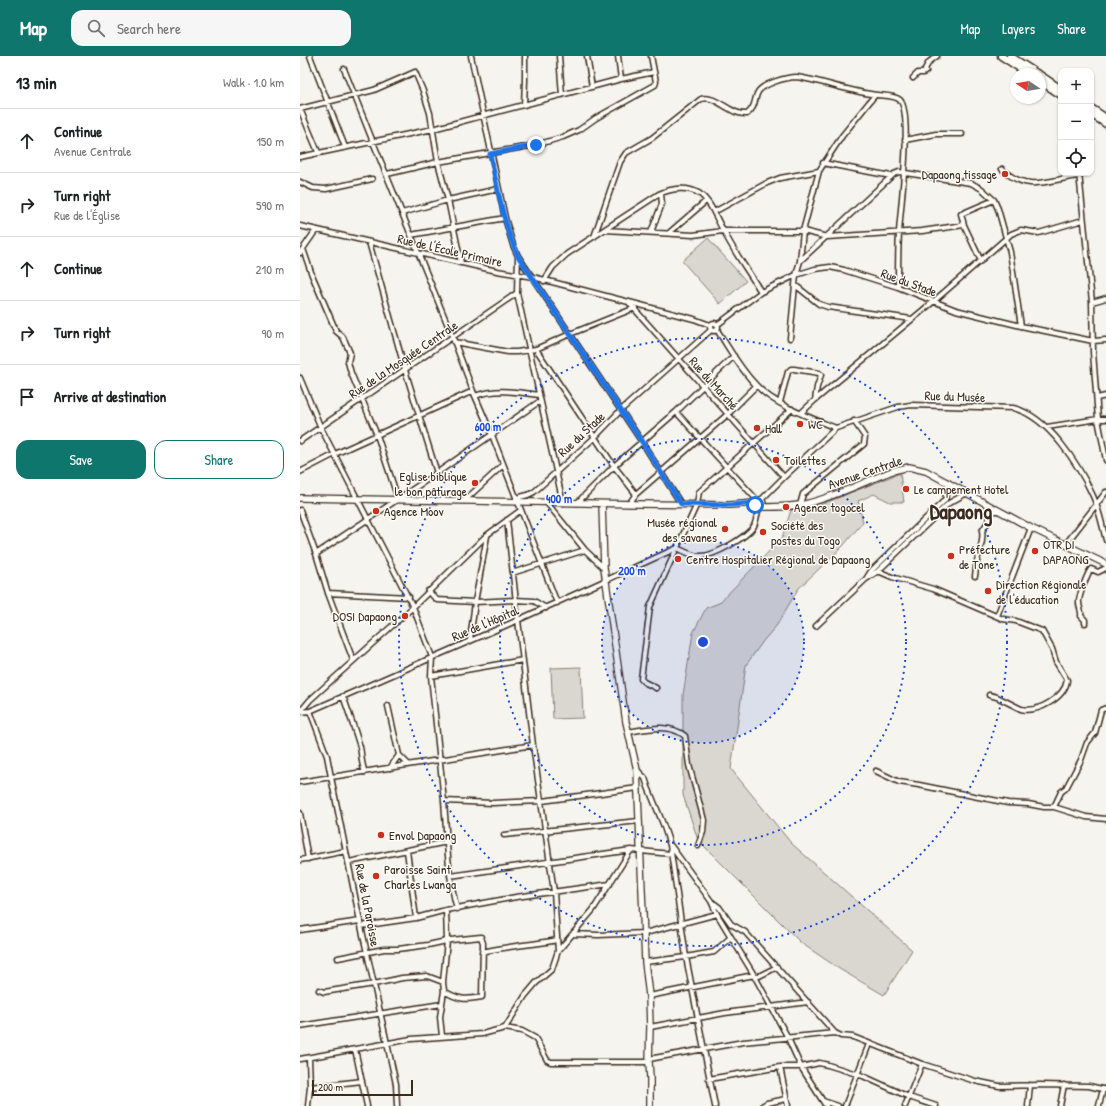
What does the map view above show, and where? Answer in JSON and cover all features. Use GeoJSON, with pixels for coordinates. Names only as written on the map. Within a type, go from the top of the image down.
{"type":"FeatureCollection","features":[{"type":"Feature","properties":{"kind":"highway"},"geometry":{"type":"LineString","coordinates":[[1002,56],[1020,68]]}},
{"type":"Feature","properties":{"kind":"highway"},"geometry":{"type":"LineString","coordinates":[[1010,56],[1028,68]]}},
{"type":"Feature","properties":{"kind":"highway"},"geometry":{"type":"LineString","coordinates":[[1046,79],[1058,87]]}},
{"type":"Feature","properties":{"kind":"highway"},"geometry":{"type":"LineString","coordinates":[[1046,85],[1058,93]]}},
{"type":"Feature","properties":{"kind":"highway"},"geometry":{"type":"LineString","coordinates":[[1094,110],[1106,118]]}},
{"type":"Feature","properties":{"kind":"highway"},"geometry":{"type":"LineString","coordinates":[[1094,116],[1106,124]]}},
{"type":"Feature","properties":{"kind":"main road","name":"Avenue Centrale"},"geometry":{"type":"LineString","coordinates":[[300,498],[463,502],[517,501],[577,504],[759,504],[778,507],[800,505],[909,467],[919,469],[948,482],[1031,528],[1106,564]]}},
{"type":"Feature","properties":{"kind":"main road"},"geometry":{"type":"LineString","coordinates":[[602,504],[604,568],[626,722],[637,770],[645,933],[645,962],[649,996],[650,1106]]}},
{"type":"Feature","properties":{"kind":"street"},"geometry":{"type":"LineString","coordinates":[[310,56],[345,148]]}},
{"type":"Feature","properties":{"kind":"street"},"geometry":{"type":"LineString","coordinates":[[470,56],[498,189],[513,245],[518,256],[642,442],[681,504]]}},
{"type":"Feature","properties":{"kind":"street"},"geometry":{"type":"LineString","coordinates":[[524,105],[525,56]]}},
{"type":"Feature","properties":{"kind":"street"},"geometry":{"type":"LineString","coordinates":[[559,56],[562,95]]}},
{"type":"Feature","properties":{"kind":"street"},"geometry":{"type":"LineString","coordinates":[[587,56],[592,87]]}},
{"type":"Feature","properties":{"kind":"street"},"geometry":{"type":"LineString","coordinates":[[618,56],[622,79]]}},
{"type":"Feature","properties":{"kind":"street"},"geometry":{"type":"LineString","coordinates":[[387,174],[438,162],[536,145],[563,137],[579,130],[596,118],[656,84],[651,56]]}},
{"type":"Feature","properties":{"kind":"street"},"geometry":{"type":"LineString","coordinates":[[913,78],[918,73],[923,73],[926,71],[925,69],[929,62],[937,56]]}},
{"type":"Feature","properties":{"kind":"street"},"geometry":{"type":"LineString","coordinates":[[344,69],[504,465],[557,602]]}},
{"type":"Feature","properties":{"kind":"street"},"geometry":{"type":"LineString","coordinates":[[318,152],[300,109],[328,103],[383,87],[415,72],[424,91],[433,129],[438,162],[448,200],[461,263]]}},
{"type":"Feature","properties":{"kind":"street"},"geometry":{"type":"LineString","coordinates":[[300,157],[483,117],[622,79],[654,72]]}},
{"type":"Feature","properties":{"kind":"street"},"geometry":{"type":"LineString","coordinates":[[594,237],[622,157],[652,138],[701,99],[708,98],[738,113],[747,114],[753,109],[757,94],[762,88],[786,78],[797,76],[875,95],[895,97],[902,102],[906,121],[905,173],[899,232],[898,287]]}},
{"type":"Feature","properties":{"kind":"street"},"geometry":{"type":"LineString","coordinates":[[790,338],[796,276],[800,261],[803,231],[819,171],[842,136],[875,95]]}},
{"type":"Feature","properties":{"kind":"street"},"geometry":{"type":"LineString","coordinates":[[905,140],[936,134],[962,134]]}},
{"type":"Feature","properties":{"kind":"street"},"geometry":{"type":"LineString","coordinates":[[823,163],[891,176]]}},
{"type":"Feature","properties":{"kind":"street"},"geometry":{"type":"LineString","coordinates":[[1002,169],[1012,177],[1039,184],[1072,176]]}},
{"type":"Feature","properties":{"kind":"street"},"geometry":{"type":"LineString","coordinates":[[714,212],[767,183],[780,178],[819,171]]}},
{"type":"Feature","properties":{"kind":"street"},"geometry":{"type":"LineString","coordinates":[[800,261],[897,172],[971,183],[982,189],[994,200],[998,210],[1010,252],[1021,326]]}},
{"type":"Feature","properties":{"kind":"street"},"geometry":{"type":"LineString","coordinates":[[1079,176],[1092,302],[1093,364],[1098,419],[1106,460]]}},
{"type":"Feature","properties":{"kind":"street"},"geometry":{"type":"LineString","coordinates":[[300,182],[313,188],[326,189],[372,179]]}},
{"type":"Feature","properties":{"kind":"street"},"geometry":{"type":"LineString","coordinates":[[402,213],[448,200],[498,189]]}},
{"type":"Feature","properties":{"kind":"street"},"geometry":{"type":"LineString","coordinates":[[544,280],[553,267],[562,258],[660,194],[674,189],[682,189],[697,192],[706,201],[714,212],[723,231],[762,292]]}},
{"type":"Feature","properties":{"kind":"street"},"geometry":{"type":"LineString","coordinates":[[651,232],[662,204],[660,194]]}},
{"type":"Feature","properties":{"kind":"street"},"geometry":{"type":"LineString","coordinates":[[981,261],[960,214],[994,200]]}},
{"type":"Feature","properties":{"kind":"street"},"geometry":{"type":"LineString","coordinates":[[669,233],[706,201]]}},
{"type":"Feature","properties":{"kind":"street"},"geometry":{"type":"LineString","coordinates":[[411,235],[505,218]]}},
{"type":"Feature","properties":{"kind":"street"},"geometry":{"type":"LineString","coordinates":[[801,413],[1011,234],[1021,230],[1040,233],[1083,220]]}},
{"type":"Feature","properties":{"kind":"street"},"geometry":{"type":"LineString","coordinates":[[605,230],[693,235],[723,231],[803,231],[827,237],[922,231],[964,225]]}},
{"type":"Feature","properties":{"kind":"street","name":"Rue de l'École Primaire"},"geometry":{"type":"LineString","coordinates":[[300,226],[461,263],[533,277],[694,319],[710,327]]}},
{"type":"Feature","properties":{"kind":"street"},"geometry":{"type":"LineString","coordinates":[[300,253],[316,230]]}},
{"type":"Feature","properties":{"kind":"street"},"geometry":{"type":"LineString","coordinates":[[369,242],[405,370],[437,473]]}},
{"type":"Feature","properties":{"kind":"street"},"geometry":{"type":"LineString","coordinates":[[303,249],[314,281],[336,331],[343,337],[350,353],[348,362],[350,371],[377,435],[397,500]]}},
{"type":"Feature","properties":{"kind":"street"},"geometry":{"type":"LineString","coordinates":[[518,256],[517,293],[540,401],[557,470],[563,503]]}},
{"type":"Feature","properties":{"kind":"street","name":"Rue du Stade"},"geometry":{"type":"LineString","coordinates":[[717,327],[762,292],[815,269],[830,267],[898,287],[956,310],[1021,326],[1093,340],[1106,340]]}},
{"type":"Feature","properties":{"kind":"street"},"geometry":{"type":"LineString","coordinates":[[796,285],[817,302],[828,307],[911,319]]}},
{"type":"Feature","properties":{"kind":"street","name":"Rue de la Mosquée Centrale"},"geometry":{"type":"LineString","coordinates":[[300,441],[405,370],[454,340],[517,293]]}},
{"type":"Feature","properties":{"kind":"street"},"geometry":{"type":"LineString","coordinates":[[1092,302],[1106,298]]}},
{"type":"Feature","properties":{"kind":"street","name":"Rue du Marché"},"geometry":{"type":"LineString","coordinates":[[629,302],[784,477]]}},
{"type":"Feature","properties":{"kind":"street"},"geometry":{"type":"LineString","coordinates":[[454,340],[508,352],[530,350],[635,308]]}},
{"type":"Feature","properties":{"kind":"street"},"geometry":{"type":"LineString","coordinates":[[717,327],[713,331],[710,327],[714,323],[717,327],[734,356],[756,386],[792,409],[836,428]]}},
{"type":"Feature","properties":{"kind":"street","name":"Rue du Stade"},"geometry":{"type":"LineString","coordinates":[[517,501],[534,492],[594,438],[620,411],[679,359],[710,327]]}},
{"type":"Feature","properties":{"kind":"street"},"geometry":{"type":"LineString","coordinates":[[536,348],[594,438],[636,494]]}},
{"type":"Feature","properties":{"kind":"street"},"geometry":{"type":"LineString","coordinates":[[577,504],[614,466],[676,412],[734,356]]}},
{"type":"Feature","properties":{"kind":"street"},"geometry":{"type":"LineString","coordinates":[[780,402],[788,372],[791,369],[819,373],[821,375],[815,400]]}},
{"type":"Feature","properties":{"kind":"street"},"geometry":{"type":"LineString","coordinates":[[300,378],[321,428],[357,500],[409,597],[432,657],[432,676],[450,876],[457,909]]}},
{"type":"Feature","properties":{"kind":"street"},"geometry":{"type":"LineString","coordinates":[[629,504],[636,494],[728,414],[756,386]]}},
{"type":"Feature","properties":{"kind":"street"},"geometry":{"type":"LineString","coordinates":[[300,472],[335,454],[474,393],[497,391],[539,395]]}},
{"type":"Feature","properties":{"kind":"street"},"geometry":{"type":"LineString","coordinates":[[1097,398],[1106,396]]}},
{"type":"Feature","properties":{"kind":"street"},"geometry":{"type":"LineString","coordinates":[[316,554],[437,473],[540,401]]}},
{"type":"Feature","properties":{"kind":"street","name":"Rue du Musée"},"geometry":{"type":"LineString","coordinates":[[677,548],[694,555],[708,555],[740,539],[754,526],[759,504],[784,477],[836,428],[898,407],[917,405],[1013,408],[1026,412],[1047,427],[1079,470],[1093,496],[1106,540]]}},
{"type":"Feature","properties":{"kind":"street"},"geometry":{"type":"LineString","coordinates":[[656,688],[641,679],[649,612],[697,504],[698,494],[726,467],[792,409]]}},
{"type":"Feature","properties":{"kind":"street"},"geometry":{"type":"LineString","coordinates":[[676,412],[759,504]]}},
{"type":"Feature","properties":{"kind":"street"},"geometry":{"type":"LineString","coordinates":[[1047,427],[1106,419]]}},
{"type":"Feature","properties":{"kind":"street"},"geometry":{"type":"LineString","coordinates":[[800,505],[803,494],[864,444],[865,437],[854,421]]}},
{"type":"Feature","properties":{"kind":"street"},"geometry":{"type":"LineString","coordinates":[[463,502],[504,465]]}},
{"type":"Feature","properties":{"kind":"street"},"geometry":{"type":"LineString","coordinates":[[816,626],[866,579],[878,571],[890,556],[945,500],[948,482]]}},
{"type":"Feature","properties":{"kind":"street"},"geometry":{"type":"LineString","coordinates":[[1066,545],[1106,492]]}},
{"type":"Feature","properties":{"kind":"street"},"geometry":{"type":"LineString","coordinates":[[866,579],[871,571],[949,503],[967,493]]}},
{"type":"Feature","properties":{"kind":"street"},"geometry":{"type":"LineString","coordinates":[[1100,499],[1106,499]]}},
{"type":"Feature","properties":{"kind":"street"},"geometry":{"type":"LineString","coordinates":[[547,503],[585,550],[604,568]]}},
{"type":"Feature","properties":{"kind":"street"},"geometry":{"type":"LineString","coordinates":[[300,510],[328,593],[353,660]]}},
{"type":"Feature","properties":{"kind":"street"},"geometry":{"type":"LineString","coordinates":[[300,712],[310,700],[413,607],[487,535],[521,510]]}},
{"type":"Feature","properties":{"kind":"street"},"geometry":{"type":"LineString","coordinates":[[974,576],[982,544],[982,531],[988,522],[991,511],[1000,511]]}},
{"type":"Feature","properties":{"kind":"street"},"geometry":{"type":"LineString","coordinates":[[507,520],[515,600],[533,745],[554,892],[558,951]]}},
{"type":"Feature","properties":{"kind":"street"},"geometry":{"type":"LineString","coordinates":[[997,616],[1031,528]]}},
{"type":"Feature","properties":{"kind":"street"},"geometry":{"type":"LineString","coordinates":[[470,640],[487,535]]}},
{"type":"Feature","properties":{"kind":"street","name":"Rue de l'Hôpital"},"geometry":{"type":"LineString","coordinates":[[300,712],[310,710],[546,608],[677,548]]}},
{"type":"Feature","properties":{"kind":"street"},"geometry":{"type":"LineString","coordinates":[[512,573],[585,550]]}},
{"type":"Feature","properties":{"kind":"street"},"geometry":{"type":"LineString","coordinates":[[1085,623],[1085,620],[1081,616],[1082,612],[1078,602],[1087,574],[1091,569],[1098,572],[1106,568]]}},
{"type":"Feature","properties":{"kind":"street"},"geometry":{"type":"LineString","coordinates":[[878,571],[892,577],[933,589],[997,616],[1022,623],[1042,631],[1049,643],[1056,662],[1067,680],[1062,693],[1040,707],[1029,710],[1021,709],[1004,700],[988,695]]}},
{"type":"Feature","properties":{"kind":"street"},"geometry":{"type":"LineString","coordinates":[[428,591],[437,600],[475,602],[515,600],[534,601],[546,608]]}},
{"type":"Feature","properties":{"kind":"street"},"geometry":{"type":"LineString","coordinates":[[328,593],[409,597]]}},
{"type":"Feature","properties":{"kind":"street"},"geometry":{"type":"LineString","coordinates":[[432,676],[523,660]]}},
{"type":"Feature","properties":{"kind":"street"},"geometry":{"type":"LineString","coordinates":[[343,696],[352,719],[360,750],[362,766],[365,772]]}},
{"type":"Feature","properties":{"kind":"street"},"geometry":{"type":"LineString","coordinates":[[388,706],[398,755],[408,764]]}},
{"type":"Feature","properties":{"kind":"street"},"geometry":{"type":"LineString","coordinates":[[1054,807],[1061,792],[1066,788],[1081,760],[1087,743],[1095,732],[1101,710],[1106,708]]}},
{"type":"Feature","properties":{"kind":"street","name":"Rue de la Paroisse"},"geometry":{"type":"LineString","coordinates":[[310,710],[327,756],[332,777],[361,926],[396,1084],[397,1106]]}},
{"type":"Feature","properties":{"kind":"street"},"geometry":{"type":"LineString","coordinates":[[628,732],[660,728],[680,732],[685,736],[689,765],[704,820],[703,832],[698,846]]}},
{"type":"Feature","properties":{"kind":"street"},"geometry":{"type":"LineString","coordinates":[[300,782],[533,745]]}},
{"type":"Feature","properties":{"kind":"street"},"geometry":{"type":"LineString","coordinates":[[390,768],[398,755]]}},
{"type":"Feature","properties":{"kind":"street"},"geometry":{"type":"LineString","coordinates":[[637,770],[645,778],[662,820],[670,845],[686,957],[715,1106]]}},
{"type":"Feature","properties":{"kind":"street"},"geometry":{"type":"LineString","coordinates":[[876,770],[899,782],[926,786],[1008,804],[1028,804],[1044,808],[1054,807],[1086,817],[1106,819]]}},
{"type":"Feature","properties":{"kind":"street"},"geometry":{"type":"LineString","coordinates":[[444,801],[508,803],[542,802],[638,788]]}},
{"type":"Feature","properties":{"kind":"street"},"geometry":{"type":"LineString","coordinates":[[300,813],[308,859]]}},
{"type":"Feature","properties":{"kind":"street"},"geometry":{"type":"LineString","coordinates":[[504,835],[639,821]]}},
{"type":"Feature","properties":{"kind":"street"},"geometry":{"type":"LineString","coordinates":[[349,862],[447,842]]}},
{"type":"Feature","properties":{"kind":"street"},"geometry":{"type":"LineString","coordinates":[[670,845],[711,901],[717,914],[771,1006],[801,1066],[826,1106]]}},
{"type":"Feature","properties":{"kind":"street"},"geometry":{"type":"LineString","coordinates":[[408,850],[416,918]]}},
{"type":"Feature","properties":{"kind":"street"},"geometry":{"type":"LineString","coordinates":[[450,876],[550,863],[631,850],[671,854]]}},
{"type":"Feature","properties":{"kind":"street"},"geometry":{"type":"LineString","coordinates":[[505,1028],[525,996],[552,968],[558,951],[592,910],[631,850]]}},
{"type":"Feature","properties":{"kind":"street"},"geometry":{"type":"LineString","coordinates":[[300,860],[346,851]]}},
{"type":"Feature","properties":{"kind":"street"},"geometry":{"type":"LineString","coordinates":[[361,926],[416,918],[446,910],[516,897],[610,884]]}},
{"type":"Feature","properties":{"kind":"street"},"geometry":{"type":"LineString","coordinates":[[711,901],[719,907],[731,924],[745,932],[835,1033],[841,1036],[852,1037],[922,1064],[991,1085],[1089,1086],[1104,1090],[1099,1106]]}},
{"type":"Feature","properties":{"kind":"street"},"geometry":{"type":"LineString","coordinates":[[442,1036],[440,1017],[444,991],[447,941],[446,910]]}},
{"type":"Feature","properties":{"kind":"street"},"geometry":{"type":"LineString","coordinates":[[573,934],[598,935],[645,933],[681,922],[717,914]]}},
{"type":"Feature","properties":{"kind":"street"},"geometry":{"type":"LineString","coordinates":[[300,930],[360,921]]}},
{"type":"Feature","properties":{"kind":"street"},"geometry":{"type":"LineString","coordinates":[[338,958],[384,949],[398,949],[481,937],[483,943],[482,997],[461,999],[455,998],[444,991]]}},
{"type":"Feature","properties":{"kind":"street"},"geometry":{"type":"LineString","coordinates":[[645,962],[714,952],[731,937]]}},
{"type":"Feature","properties":{"kind":"street"},"geometry":{"type":"LineString","coordinates":[[482,952],[510,946],[527,946],[557,940]]}},
{"type":"Feature","properties":{"kind":"street"},"geometry":{"type":"LineString","coordinates":[[649,996],[755,977],[777,967]]}},
{"type":"Feature","properties":{"kind":"street"},"geometry":{"type":"LineString","coordinates":[[319,990],[324,992],[402,978],[427,976],[444,982]]}},
{"type":"Feature","properties":{"kind":"street"},"geometry":{"type":"LineString","coordinates":[[650,1027],[771,1006],[808,1002]]}},
{"type":"Feature","properties":{"kind":"street"},"geometry":{"type":"LineString","coordinates":[[300,1026],[442,1004]]}},
{"type":"Feature","properties":{"kind":"street"},"geometry":{"type":"LineString","coordinates":[[300,1059],[411,1038],[482,1034],[505,1028],[522,1031],[535,1038],[547,1060],[551,1062],[649,1060],[703,1048],[787,1036],[835,1033]]}},
{"type":"Feature","properties":{"kind":"street"},"geometry":{"type":"LineString","coordinates":[[845,1106],[869,1044]]}},
{"type":"Feature","properties":{"kind":"street"},"geometry":{"type":"LineString","coordinates":[[355,1049],[367,1106]]}},
{"type":"Feature","properties":{"kind":"street"},"geometry":{"type":"LineString","coordinates":[[308,1106],[310,1087],[309,1058]]}},
{"type":"Feature","properties":{"kind":"street"},"geometry":{"type":"LineString","coordinates":[[709,1079],[780,1067],[819,1063],[857,1074],[909,1097],[936,1106]]}},
{"type":"Feature","properties":{"kind":"street"},"geometry":{"type":"LineString","coordinates":[[904,1106],[922,1064]]}},
{"type":"Feature","properties":{"kind":"street"},"geometry":{"type":"LineString","coordinates":[[780,1067],[788,1106]]}},
{"type":"Feature","properties":{"kind":"street"},"geometry":{"type":"LineString","coordinates":[[310,1087],[362,1081]]}},
{"type":"Feature","properties":{"kind":"street"},"geometry":{"type":"LineString","coordinates":[[1028,1106],[1030,1085]]}},
{"type":"Feature","properties":{"kind":"street"},"geometry":{"type":"LineString","coordinates":[[1060,1106],[1064,1086]]}},
{"type":"Feature","properties":{"kind":"street"},"geometry":{"type":"LineString","coordinates":[[762,1106],[767,1103],[786,1099]]}},
{"type":"Feature","properties":{"kind":"street"},"geometry":{"type":"LineString","coordinates":[[823,1101],[838,1106]]}},
{"type":"Feature","properties":{"kind":"shaded area"},"geometry":{"type":"Polygon","coordinates":[[[708,238],[746,281],[720,304],[682,261],[708,238]]]}},
{"type":"Feature","properties":{"kind":"shaded area"},"geometry":{"type":"Polygon","coordinates":[[[900,473],[904,502],[890,502],[874,494],[858,501],[863,522],[843,546],[798,589],[777,625],[746,665],[731,769],[791,843],[912,950],[884,995],[841,970],[801,943],[698,840],[683,795],[683,695],[693,633],[706,608],[719,603],[782,538],[791,510],[810,509],[900,473]]]}},
{"type":"Feature","properties":{"kind":"shaded area"},"geometry":{"type":"Polygon","coordinates":[[[581,667],[583,718],[553,719],[551,668],[581,667]]]}},
{"type":"Feature","properties":{"kind":"place","name":"Dapaong tissage"},"geometry":{"type":"Point","coordinates":[1005,174]}},
{"type":"Feature","properties":{"kind":"place","name":"WC"},"geometry":{"type":"Point","coordinates":[800,424]}},
{"type":"Feature","properties":{"kind":"place","name":"Hall"},"geometry":{"type":"Point","coordinates":[757,428]}},
{"type":"Feature","properties":{"kind":"place","name":"Toilettes"},"geometry":{"type":"Point","coordinates":[776,460]}},
{"type":"Feature","properties":{"kind":"place","name":"Eglise biblique le bon pâturage"},"geometry":{"type":"Point","coordinates":[475,483]}},
{"type":"Feature","properties":{"kind":"place","name":"Le campement Hotel"},"geometry":{"type":"Point","coordinates":[906,489]}},
{"type":"Feature","properties":{"kind":"place","name":"Agence togocel"},"geometry":{"type":"Point","coordinates":[786,507]}},
{"type":"Feature","properties":{"kind":"place","name":"Agence Moov"},"geometry":{"type":"Point","coordinates":[376,511]}},
{"type":"Feature","properties":{"kind":"place","name":"Musée régional des savanes"},"geometry":{"type":"Point","coordinates":[725,529]}},
{"type":"Feature","properties":{"kind":"place","name":"Société des postes du Togo"},"geometry":{"type":"Point","coordinates":[763,532]}},
{"type":"Feature","properties":{"kind":"place","name":"OTR DI DAPAONG"},"geometry":{"type":"Point","coordinates":[1035,551]}},
{"type":"Feature","properties":{"kind":"place","name":"Préfecture de Tone"},"geometry":{"type":"Point","coordinates":[951,556]}},
{"type":"Feature","properties":{"kind":"place","name":"Centre Hospitalier Régional de Dapaong"},"geometry":{"type":"Point","coordinates":[678,559]}},
{"type":"Feature","properties":{"kind":"place","name":"Direction Régionale de l'éducation"},"geometry":{"type":"Point","coordinates":[988,591]}},
{"type":"Feature","properties":{"kind":"place","name":"DOSI Dapaong"},"geometry":{"type":"Point","coordinates":[405,616]}},
{"type":"Feature","properties":{"kind":"place","name":"Envol Dapaong"},"geometry":{"type":"Point","coordinates":[381,835]}},
{"type":"Feature","properties":{"kind":"place","name":"Paroisse Saint Charles Lwanga"},"geometry":{"type":"Point","coordinates":[376,876]}},
{"type":"Feature","properties":{"kind":"district","name":"Dapaong"},"geometry":{"type":"Point","coordinates":[961,512]}},
{"type":"Feature","properties":{"kind":"route"},"geometry":{"type":"LineString","coordinates":[[536,145],[490,154],[505,218],[518,256],[642,442],[681,504],[736,505],[755,503],[755,505]]}}]}
